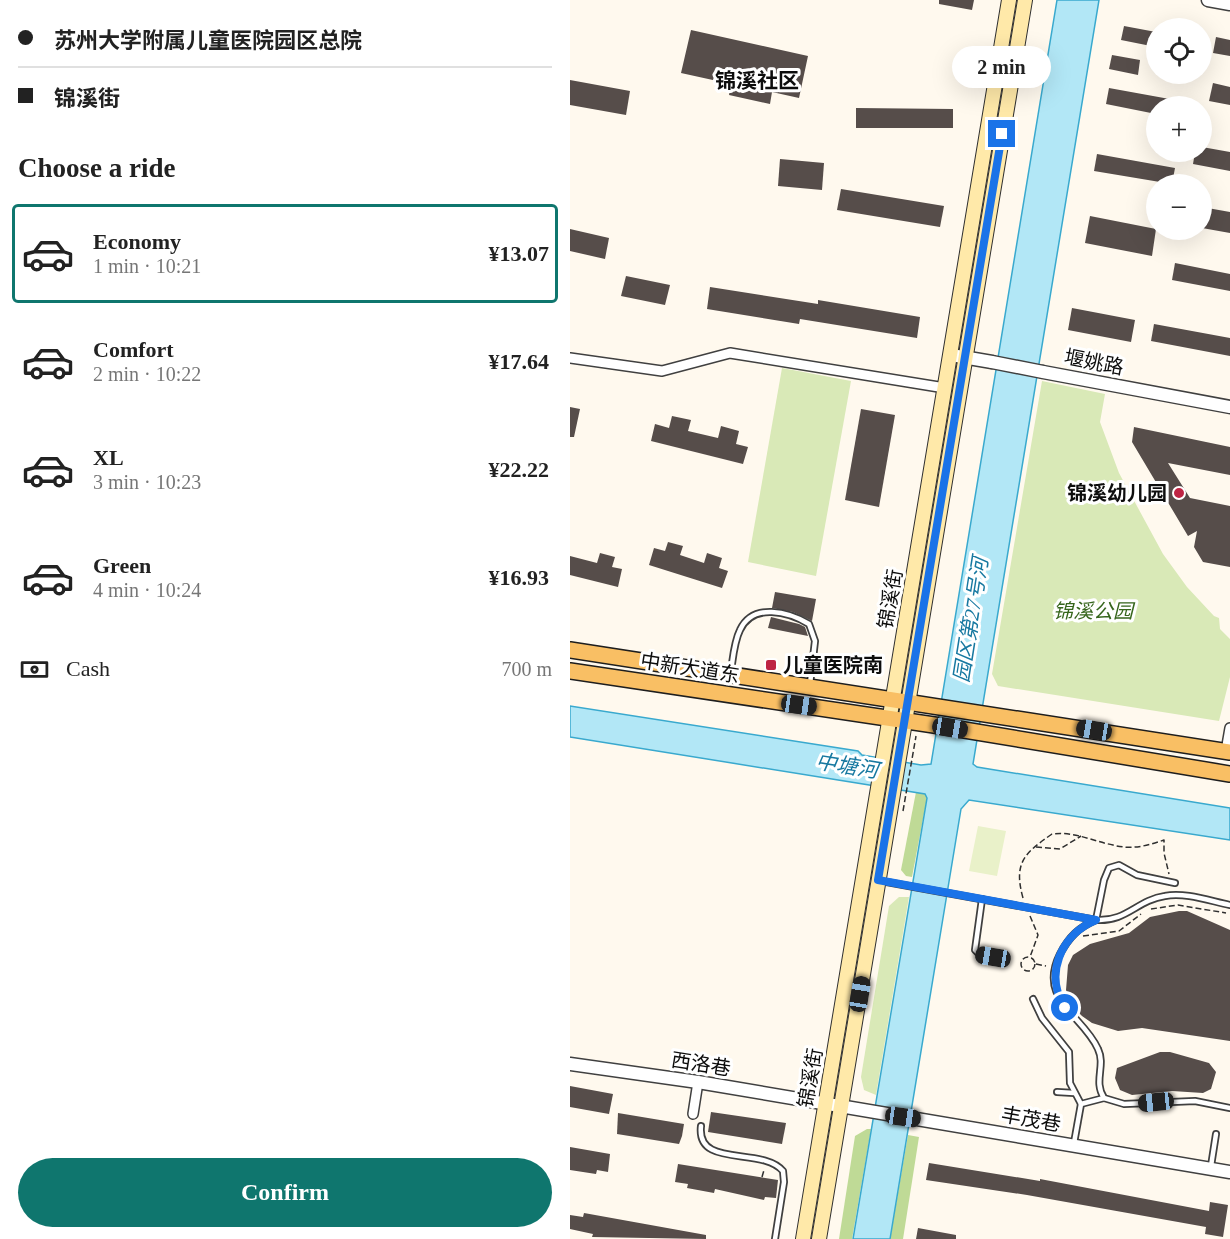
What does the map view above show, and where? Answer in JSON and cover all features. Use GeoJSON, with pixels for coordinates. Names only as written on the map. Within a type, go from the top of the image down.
{"type":"FeatureCollection","features":[{"type":"Feature","properties":{"kind":"main road","name":"锦溪街"},"geometry":{"type":"LineString","coordinates":[[819,1239],[878,880],[900,792],[912,722],[900,700],[950,354],[1009,0]]}},
{"type":"Feature","properties":{"kind":"main road","name":"锦溪街"},"geometry":{"type":"LineString","coordinates":[[900,700],[965,357],[1025,0]]}},
{"type":"Feature","properties":{"kind":"main road","name":"中新大道东"},"geometry":{"type":"LineString","coordinates":[[570,650],[985,712],[1228,752]]}},
{"type":"Feature","properties":{"kind":"main road","name":"中新大道东"},"geometry":{"type":"LineString","coordinates":[[570,671],[912,722],[1230,774]]}},
{"type":"Feature","properties":{"kind":"main road","name":"锦溪街"},"geometry":{"type":"LineString","coordinates":[[803,1239],[884,758],[912,722]]}},
{"type":"Feature","properties":{"kind":"street"},"geometry":{"type":"LineString","coordinates":[[1208,0],[1230,4]]}},
{"type":"Feature","properties":{"kind":"street"},"geometry":{"type":"LineString","coordinates":[[570,358],[662,371],[730,353],[945,388]]}},
{"type":"Feature","properties":{"kind":"street","name":"堰姚路"},"geometry":{"type":"LineString","coordinates":[[950,354],[1230,407]]}},
{"type":"Feature","properties":{"kind":"street"},"geometry":{"type":"LineString","coordinates":[[1228,752],[1230,728]]}},
{"type":"Feature","properties":{"kind":"street","name":"西洛巷"},"geometry":{"type":"LineString","coordinates":[[570,1064],[698,1082],[825,1104]]}},
{"type":"Feature","properties":{"kind":"street"},"geometry":{"type":"LineString","coordinates":[[693,1113],[698,1082]]}},
{"type":"Feature","properties":{"kind":"street","name":"丰茂巷"},"geometry":{"type":"LineString","coordinates":[[825,1104],[1230,1172]]}},
{"type":"Feature","properties":{"kind":"lane"},"geometry":{"type":"LineString","coordinates":[[730,675],[740,629],[748,619],[764,612],[791,614],[809,624],[815,641],[809,687]]}},
{"type":"Feature","properties":{"kind":"lane"},"geometry":{"type":"LineString","coordinates":[[1096,920],[1106,873],[1115,866],[1124,867],[1137,875],[1175,884]]}},
{"type":"Feature","properties":{"kind":"lane"},"geometry":{"type":"LineString","coordinates":[[878,880],[1096,920],[1113,920],[1152,899],[1166,895],[1230,905]]}},
{"type":"Feature","properties":{"kind":"lane"},"geometry":{"type":"LineString","coordinates":[[982,899],[975,950],[980,955],[1006,960]]}},
{"type":"Feature","properties":{"kind":"lane"},"geometry":{"type":"LineString","coordinates":[[1096,920],[1080,927],[1071,937],[1057,961],[1054,979],[1058,997],[1097,1047],[1100,1061],[1097,1082],[1104,1098]]}},
{"type":"Feature","properties":{"kind":"lane"},"geometry":{"type":"LineString","coordinates":[[1033,999],[1042,1018],[1069,1052],[1070,1083],[1081,1104],[1074,1146]]}},
{"type":"Feature","properties":{"kind":"lane"},"geometry":{"type":"LineString","coordinates":[[1058,1092],[1074,1093]]}},
{"type":"Feature","properties":{"kind":"lane"},"geometry":{"type":"LineString","coordinates":[[1081,1104],[1104,1098],[1124,1104],[1195,1101],[1230,1108]]}},
{"type":"Feature","properties":{"kind":"lane"},"geometry":{"type":"LineString","coordinates":[[701,1126],[700,1137],[710,1150],[765,1160],[783,1171],[784,1182],[775,1239]]}},
{"type":"Feature","properties":{"kind":"lane"},"geometry":{"type":"LineString","coordinates":[[1211,1169],[1216,1134]]}},
{"type":"Feature","properties":{"kind":"path"},"geometry":{"type":"LineString","coordinates":[[900,792],[912,722]]}},
{"type":"Feature","properties":{"kind":"path"},"geometry":{"type":"LineString","coordinates":[[1030,957],[1038,935],[1026,907],[1019,875],[1024,856],[1052,834],[1082,836],[1113,845],[1132,847],[1164,840],[1164,853],[1170,875]]}},
{"type":"Feature","properties":{"kind":"path"},"geometry":{"type":"LineString","coordinates":[[1035,847],[1060,849],[1082,836]]}},
{"type":"Feature","properties":{"kind":"path"},"geometry":{"type":"LineString","coordinates":[[1080,938],[1119,931],[1141,914],[1162,906],[1178,905],[1230,913]]}},
{"type":"Feature","properties":{"kind":"path"},"geometry":{"type":"LineString","coordinates":[[1025,957],[1030,957],[1035,960],[1035,967],[1026,971],[1021,962],[1025,957]]}},
{"type":"Feature","properties":{"kind":"green space"},"geometry":{"type":"Polygon","coordinates":[[[782,368],[851,381],[816,576],[748,562],[782,368]]]}},
{"type":"Feature","properties":{"kind":"green space","name":"锦溪公园"},"geometry":{"type":"Polygon","coordinates":[[[1042,381],[1105,394],[1100,422],[1119,473],[1163,554],[1187,587],[1214,616],[1219,618],[1220,629],[1230,639],[1230,677],[1219,721],[998,686],[992,674],[1042,381]]]}},
{"type":"Feature","properties":{"kind":"green space"},"geometry":{"type":"Polygon","coordinates":[[[916,792],[925,794],[927,798],[912,877],[906,876],[901,870],[916,792]]]}},
{"type":"Feature","properties":{"kind":"green space"},"geometry":{"type":"Polygon","coordinates":[[[978,826],[1006,831],[997,876],[969,871],[978,826]]]}},
{"type":"Feature","properties":{"kind":"green space"},"geometry":{"type":"Polygon","coordinates":[[[899,897],[909,897],[876,1095],[864,1090],[861,1077],[889,906],[899,897]]]}},
{"type":"Feature","properties":{"kind":"green space"},"geometry":{"type":"Polygon","coordinates":[[[871,1129],[852,1239],[839,1239],[855,1136],[871,1129]]]}},
{"type":"Feature","properties":{"kind":"green space"},"geometry":{"type":"Polygon","coordinates":[[[908,1135],[919,1137],[903,1239],[890,1239],[908,1135]]]}},
{"type":"Feature","properties":{"kind":"water"},"geometry":{"type":"Polygon","coordinates":[[[1057,0],[1099,0],[973,764],[977,767],[1230,808],[1230,840],[969,800],[961,809],[890,1239],[853,1239],[927,798],[925,794],[570,737],[570,706],[858,751],[862,755],[921,765],[931,764],[1057,0]]]}},
{"type":"Feature","properties":{"kind":"building"},"geometry":{"type":"Polygon","coordinates":[[[939,0],[974,0],[972,10],[939,4],[939,0]]]}},
{"type":"Feature","properties":{"kind":"building"},"geometry":{"type":"Polygon","coordinates":[[[1124,26],[1146,30],[1146,45],[1121,40],[1124,26]]]}},
{"type":"Feature","properties":{"kind":"building"},"geometry":{"type":"Polygon","coordinates":[[[691,30],[808,56],[799,98],[772,92],[770,104],[729,95],[731,84],[681,73],[691,30]]]}},
{"type":"Feature","properties":{"kind":"building"},"geometry":{"type":"Polygon","coordinates":[[[1216,37],[1230,40],[1230,56],[1213,53],[1216,37]]]}},
{"type":"Feature","properties":{"kind":"building"},"geometry":{"type":"Polygon","coordinates":[[[1112,55],[1140,60],[1138,75],[1109,69],[1112,55]]]}},
{"type":"Feature","properties":{"kind":"building"},"geometry":{"type":"Polygon","coordinates":[[[570,80],[630,91],[626,115],[570,105],[570,80]]]}},
{"type":"Feature","properties":{"kind":"building"},"geometry":{"type":"Polygon","coordinates":[[[1213,83],[1230,87],[1230,105],[1212,102],[1210,96],[1213,83]]]}},
{"type":"Feature","properties":{"kind":"building"},"geometry":{"type":"Polygon","coordinates":[[[1109,88],[1153,96],[1146,96],[1146,112],[1106,104],[1109,88]]]}},
{"type":"Feature","properties":{"kind":"building"},"geometry":{"type":"Polygon","coordinates":[[[856,108],[953,109],[953,128],[856,128],[856,108]]]}},
{"type":"Feature","properties":{"kind":"building"},"geometry":{"type":"Polygon","coordinates":[[[1212,149],[1230,152],[1230,171],[1193,164],[1193,162],[1212,162],[1212,149]]]}},
{"type":"Feature","properties":{"kind":"building"},"geometry":{"type":"Polygon","coordinates":[[[1097,154],[1175,168],[1174,174],[1146,174],[1146,180],[1094,171],[1097,154]]]}},
{"type":"Feature","properties":{"kind":"building"},"geometry":{"type":"Polygon","coordinates":[[[780,159],[824,163],[822,190],[778,186],[780,159]]]}},
{"type":"Feature","properties":{"kind":"building"},"geometry":{"type":"Polygon","coordinates":[[[841,189],[944,206],[940,227],[837,210],[841,189]]]}},
{"type":"Feature","properties":{"kind":"building"},"geometry":{"type":"Polygon","coordinates":[[[1212,209],[1230,212],[1230,233],[1212,230],[1212,209]]]}},
{"type":"Feature","properties":{"kind":"building"},"geometry":{"type":"Polygon","coordinates":[[[1090,216],[1146,227],[1146,240],[1154,240],[1152,256],[1085,243],[1090,216]]]}},
{"type":"Feature","properties":{"kind":"building"},"geometry":{"type":"Polygon","coordinates":[[[570,229],[609,238],[605,259],[570,251],[570,229]]]}},
{"type":"Feature","properties":{"kind":"building"},"geometry":{"type":"Polygon","coordinates":[[[1175,263],[1230,274],[1230,291],[1172,280],[1175,263]]]}},
{"type":"Feature","properties":{"kind":"building"},"geometry":{"type":"Polygon","coordinates":[[[626,276],[670,285],[665,305],[621,296],[626,276]]]}},
{"type":"Feature","properties":{"kind":"building"},"geometry":{"type":"Polygon","coordinates":[[[710,287],[818,304],[818,300],[920,317],[917,338],[800,319],[799,324],[707,309],[710,287]]]}},
{"type":"Feature","properties":{"kind":"building"},"geometry":{"type":"Polygon","coordinates":[[[1072,308],[1135,320],[1131,342],[1068,330],[1072,308]]]}},
{"type":"Feature","properties":{"kind":"building"},"geometry":{"type":"Polygon","coordinates":[[[1154,324],[1230,338],[1230,356],[1151,341],[1154,324]]]}},
{"type":"Feature","properties":{"kind":"building"},"geometry":{"type":"Polygon","coordinates":[[[570,407],[580,409],[574,437],[570,437],[570,407]]]}},
{"type":"Feature","properties":{"kind":"building"},"geometry":{"type":"Polygon","coordinates":[[[861,409],[895,415],[879,507],[845,500],[861,409]]]}},
{"type":"Feature","properties":{"kind":"building"},"geometry":{"type":"Polygon","coordinates":[[[672,416],[691,420],[688,431],[718,438],[721,426],[739,431],[736,444],[748,447],[743,464],[651,441],[655,424],[669,428],[672,416]]]}},
{"type":"Feature","properties":{"kind":"building"},"geometry":{"type":"Polygon","coordinates":[[[1134,427],[1230,447],[1230,475],[1168,463],[1190,498],[1230,506],[1230,567],[1203,562],[1194,547],[1197,531],[1188,536],[1132,442],[1134,427]]]}},
{"type":"Feature","properties":{"kind":"building"},"geometry":{"type":"Polygon","coordinates":[[[668,542],[683,546],[680,555],[704,563],[707,553],[722,558],[719,568],[728,571],[722,588],[649,565],[654,548],[665,551],[668,542]]]}},
{"type":"Feature","properties":{"kind":"building"},"geometry":{"type":"Polygon","coordinates":[[[600,553],[615,557],[612,567],[622,569],[618,587],[570,575],[570,556],[597,563],[600,553]]]}},
{"type":"Feature","properties":{"kind":"building"},"geometry":{"type":"Polygon","coordinates":[[[775,592],[816,599],[812,621],[793,612],[772,608],[775,592]]]}},
{"type":"Feature","properties":{"kind":"building"},"geometry":{"type":"Polygon","coordinates":[[[771,617],[805,627],[808,636],[768,628],[771,617]]]}},
{"type":"Feature","properties":{"kind":"building"},"geometry":{"type":"Polygon","coordinates":[[[1187,911],[1230,930],[1230,1041],[1142,1028],[1118,1031],[1092,1023],[1074,1008],[1066,990],[1068,965],[1073,955],[1090,944],[1129,933],[1150,917],[1187,911]]]}},
{"type":"Feature","properties":{"kind":"building"},"geometry":{"type":"Polygon","coordinates":[[[1160,1052],[1170,1052],[1209,1063],[1216,1072],[1211,1089],[1203,1093],[1172,1091],[1132,1095],[1120,1090],[1115,1078],[1117,1068],[1160,1052]]]}},
{"type":"Feature","properties":{"kind":"building"},"geometry":{"type":"Polygon","coordinates":[[[570,1086],[613,1094],[609,1114],[570,1107],[570,1086]]]}},
{"type":"Feature","properties":{"kind":"building"},"geometry":{"type":"Polygon","coordinates":[[[711,1112],[786,1123],[782,1144],[708,1132],[711,1112]]]}},
{"type":"Feature","properties":{"kind":"building"},"geometry":{"type":"Polygon","coordinates":[[[618,1113],[684,1124],[679,1144],[617,1134],[618,1113]]]}},
{"type":"Feature","properties":{"kind":"building"},"geometry":{"type":"Polygon","coordinates":[[[570,1147],[610,1154],[608,1172],[597,1170],[596,1174],[570,1170],[570,1147]]]}},
{"type":"Feature","properties":{"kind":"building"},"geometry":{"type":"Polygon","coordinates":[[[929,1163],[1040,1181],[1040,1179],[1209,1211],[1210,1202],[1228,1205],[1223,1237],[1205,1234],[1206,1227],[1027,1195],[926,1180],[929,1163]]]}},
{"type":"Feature","properties":{"kind":"building"},"geometry":{"type":"Polygon","coordinates":[[[678,1164],[778,1180],[776,1198],[765,1197],[764,1200],[715,1189],[714,1193],[687,1188],[688,1184],[675,1182],[678,1164]]]}},
{"type":"Feature","properties":{"kind":"building"},"geometry":{"type":"Polygon","coordinates":[[[584,1213],[706,1235],[706,1239],[592,1237],[593,1234],[570,1229],[570,1215],[583,1217],[584,1213]]]}},
{"type":"Feature","properties":{"kind":"building"},"geometry":{"type":"Polygon","coordinates":[[[918,1228],[956,1235],[956,1239],[916,1239],[918,1228]]]}},
{"type":"Feature","properties":{"kind":"place","name":"锦溪幼儿园"},"geometry":{"type":"Point","coordinates":[1179,493]}},
{"type":"Feature","properties":{"kind":"place","name":"儿童医院南"},"geometry":{"type":"Point","coordinates":[771,665]}},
{"type":"Feature","properties":{"kind":"district","name":"锦溪社区"},"geometry":{"type":"Point","coordinates":[757,81]}},
{"type":"Feature","properties":{"kind":"route"},"geometry":{"type":"LineString","coordinates":[[1002,134],[878,880],[1096,920],[1080,927],[1061,951],[1057,961],[1055,988],[1065,1008]]}},
{"type":"Feature","properties":{"kind":"water label","name":"园区第27号河"},"geometry":{"type":"Point","coordinates":[971,620]}},
{"type":"Feature","properties":{"kind":"water label","name":"中塘河"},"geometry":{"type":"Point","coordinates":[847,766]}}]}
